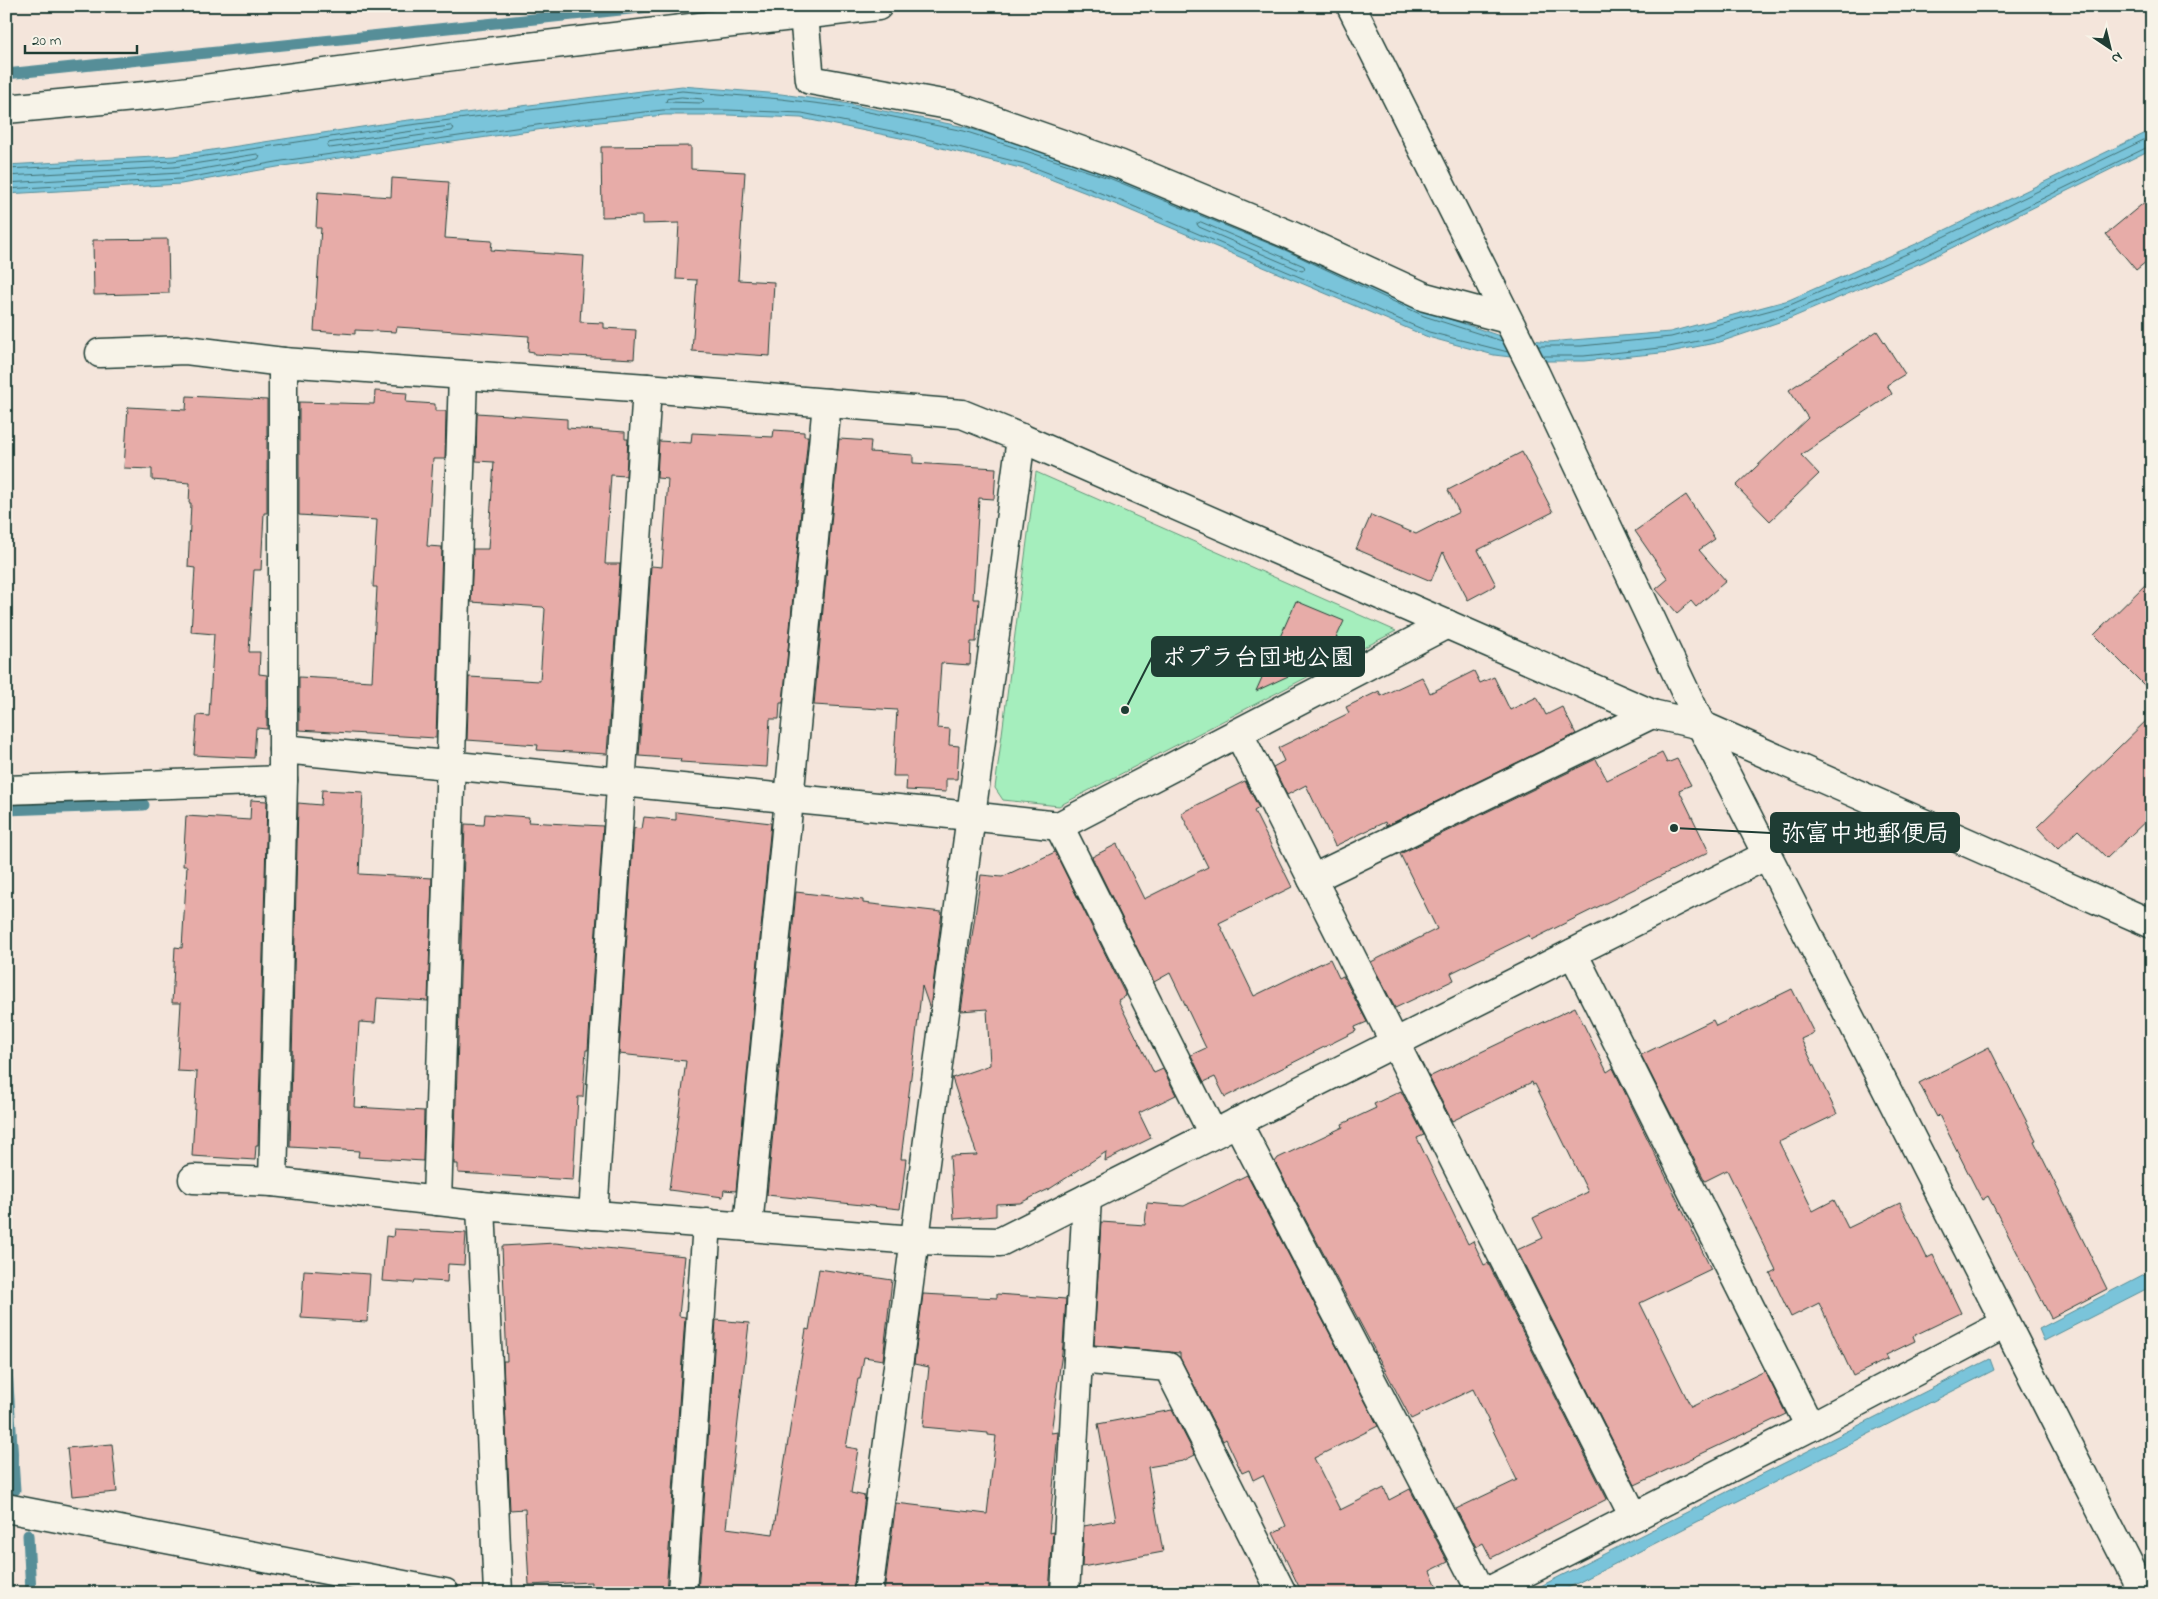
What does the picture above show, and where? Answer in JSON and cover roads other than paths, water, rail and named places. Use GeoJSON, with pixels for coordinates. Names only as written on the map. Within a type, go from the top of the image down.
{"type":"FeatureCollection","features":[{"type":"Feature","properties":{"kind":"street"},"geometry":{"type":"LineString","coordinates":[[6,109],[166,94],[461,55],[878,6]]}},
{"type":"Feature","properties":{"kind":"street"},"geometry":{"type":"LineString","coordinates":[[1351,6],[1510,323],[1701,725],[2143,1593]]}},
{"type":"Feature","properties":{"kind":"street"},"geometry":{"type":"LineString","coordinates":[[804,15],[810,80],[954,106],[1119,164],[1290,235],[1425,297],[1510,323]]}},
{"type":"Feature","properties":{"kind":"street"},"geometry":{"type":"LineString","coordinates":[[100,352],[186,350],[283,362],[647,388],[962,414],[1021,438],[1652,714],[1701,725],[2152,924]]}},
{"type":"Feature","properties":{"kind":"street"},"geometry":{"type":"LineString","coordinates":[[273,1182],[283,780],[283,362]]}},
{"type":"Feature","properties":{"kind":"street"},"geometry":{"type":"LineString","coordinates":[[437,1201],[463,375]]}},
{"type":"Feature","properties":{"kind":"street"},"geometry":{"type":"LineString","coordinates":[[593,1215],[647,388]]}},
{"type":"Feature","properties":{"kind":"street"},"geometry":{"type":"LineString","coordinates":[[748,1227],[827,403]]}},
{"type":"Feature","properties":{"kind":"street"},"geometry":{"type":"LineString","coordinates":[[868,1593],[1021,438]]}},
{"type":"Feature","properties":{"kind":"street"},"geometry":{"type":"LineString","coordinates":[[283,749],[1059,826],[1239,734],[1447,624]]}},
{"type":"Feature","properties":{"kind":"street"},"geometry":{"type":"LineString","coordinates":[[1312,879],[1652,714]]}},
{"type":"Feature","properties":{"kind":"street"},"geometry":{"type":"LineString","coordinates":[[1239,734],[1634,1517]]}},
{"type":"Feature","properties":{"kind":"street"},"geometry":{"type":"LineString","coordinates":[[6,790],[283,780]]}},
{"type":"Feature","properties":{"kind":"street"},"geometry":{"type":"LineString","coordinates":[[1059,826],[1213,1134]]}},
{"type":"Feature","properties":{"kind":"street"},"geometry":{"type":"LineString","coordinates":[[193,1179],[273,1182],[481,1206],[708,1224],[914,1240],[1000,1242],[1767,855]]}},
{"type":"Feature","properties":{"kind":"street"},"geometry":{"type":"LineString","coordinates":[[1573,953],[1810,1427]]}},
{"type":"Feature","properties":{"kind":"street"},"geometry":{"type":"LineString","coordinates":[[1238,1122],[1483,1593],[1810,1427],[2005,1324]]}},
{"type":"Feature","properties":{"kind":"street"},"geometry":{"type":"LineString","coordinates":[[1066,1593],[1087,1198]]}},
{"type":"Feature","properties":{"kind":"street"},"geometry":{"type":"LineString","coordinates":[[481,1206],[498,1593]]}},
{"type":"Feature","properties":{"kind":"street"},"geometry":{"type":"LineString","coordinates":[[682,1593],[708,1224]]}},
{"type":"Feature","properties":{"kind":"street"},"geometry":{"type":"LineString","coordinates":[[1078,1359],[1168,1367],[1282,1593]]}},
{"type":"Feature","properties":{"kind":"street"},"geometry":{"type":"LineString","coordinates":[[6,1508],[445,1593]]}},
{"type":"Feature","properties":{"kind":"water"},"geometry":{"type":"Polygon","coordinates":[[[682,86],[781,94],[838,102],[965,127],[1111,173],[1287,246],[1426,311],[1497,335],[1548,342],[1670,332],[1789,300],[1916,244],[2152,130],[2152,149],[1923,262],[1791,318],[1720,342],[1670,352],[1584,361],[1544,361],[1494,355],[1428,337],[1120,206],[1024,169],[910,140],[801,118],[664,115],[572,125],[283,166],[181,184],[6,194],[6,165],[173,156],[401,121],[682,86]]]}},
{"type":"Feature","properties":{"kind":"water"},"geometry":{"type":"Polygon","coordinates":[[[2152,1270],[2152,1286],[2044,1341],[2039,1329],[2152,1270]]]}},
{"type":"Feature","properties":{"kind":"water"},"geometry":{"type":"Polygon","coordinates":[[[1990,1359],[1994,1370],[1558,1593],[1527,1593],[1990,1359]]]}},
{"type":"Feature","properties":{"kind":"waterway"},"geometry":{"type":"LineString","coordinates":[[6,74],[659,6]]}},
{"type":"Feature","properties":{"kind":"waterway"},"geometry":{"type":"LineString","coordinates":[[6,810],[144,805]]}},
{"type":"Feature","properties":{"kind":"waterway"},"geometry":{"type":"LineString","coordinates":[[6,1354],[15,1490]]}},
{"type":"Feature","properties":{"kind":"waterway"},"geometry":{"type":"LineString","coordinates":[[28,1535],[31,1593]]}},
{"type":"Feature","properties":{"kind":"place","name":"ポプラ台団地公園"},"geometry":{"type":"Point","coordinates":[1125,710]}},
{"type":"Feature","properties":{"kind":"place","name":"弥富中地郵便局"},"geometry":{"type":"Point","coordinates":[1674,828]}}]}
